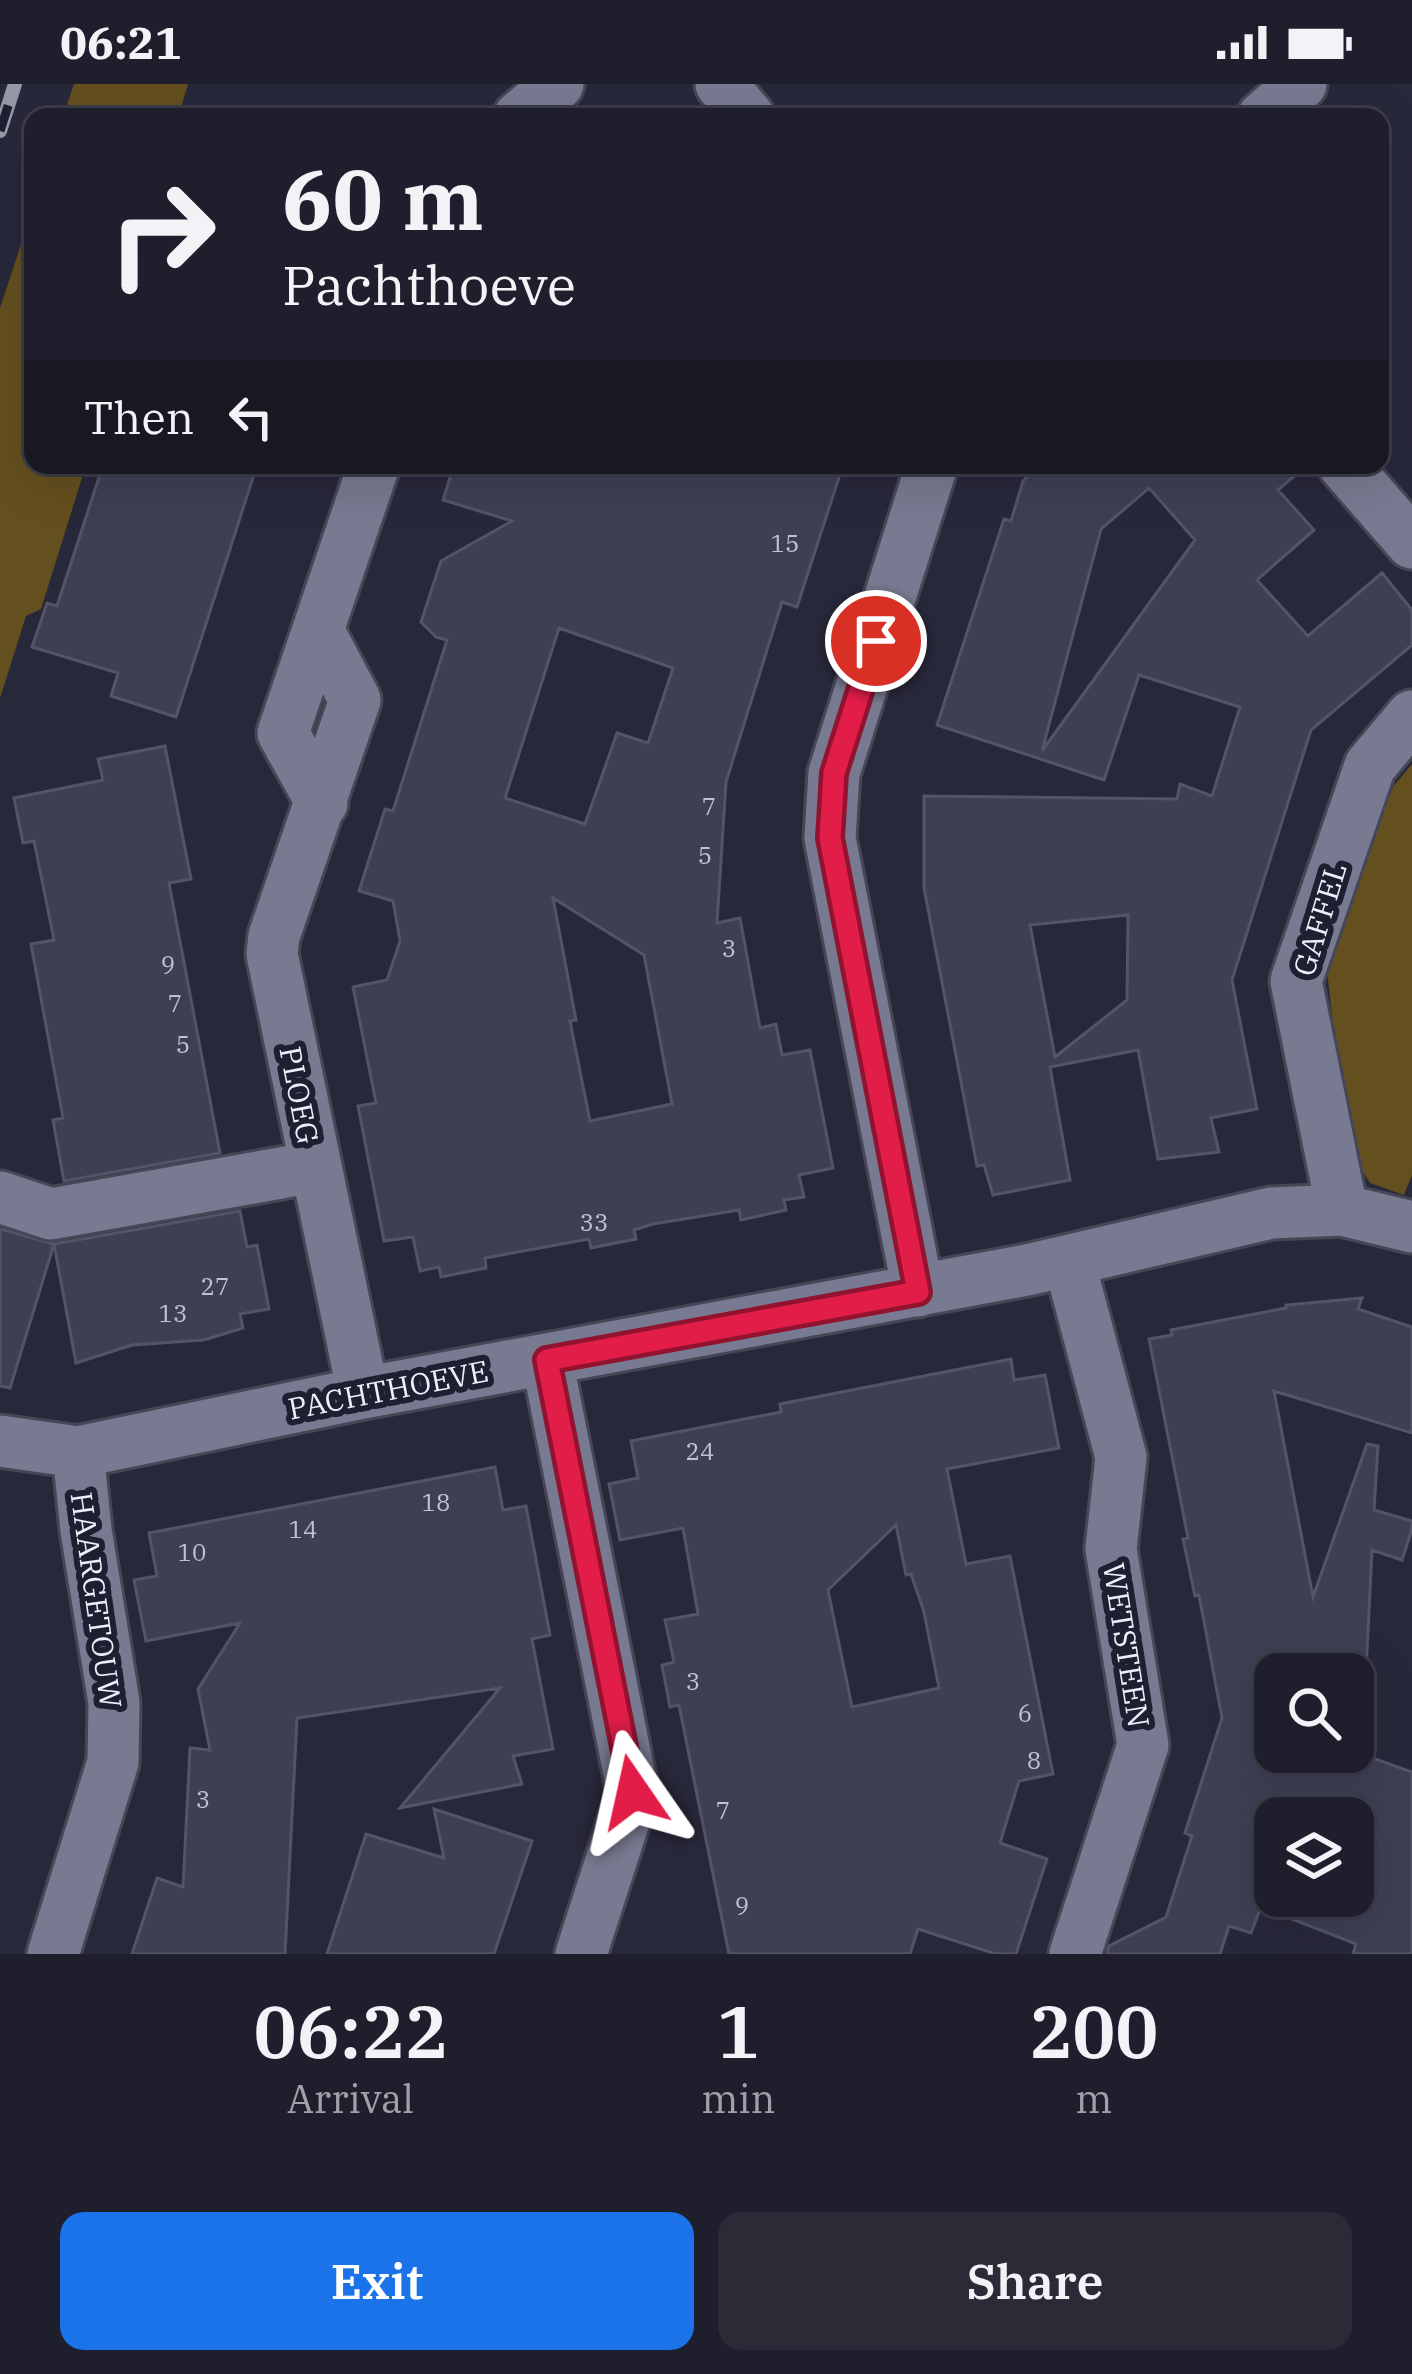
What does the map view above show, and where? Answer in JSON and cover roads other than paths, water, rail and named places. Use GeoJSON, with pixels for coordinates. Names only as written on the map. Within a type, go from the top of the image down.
{"type":"FeatureCollection","features":[{"type":"Feature","properties":{"kind":"street"},"geometry":{"type":"LineString","coordinates":[[530,108],[558,84]]}},
{"type":"Feature","properties":{"kind":"street"},"geometry":{"type":"LineString","coordinates":[[721,84],[741,108]]}},
{"type":"Feature","properties":{"kind":"street"},"geometry":{"type":"LineString","coordinates":[[1273,108],[1300,84]]}},
{"type":"Feature","properties":{"kind":"street","name":"PLOEG"},"geometry":{"type":"LineString","coordinates":[[363,1393],[272,954],[274,936],[322,803],[283,733],[371,474]]}},
{"type":"Feature","properties":{"kind":"street"},"geometry":{"type":"LineString","coordinates":[[918,1292],[830,838],[834,773],[929,474]]}},
{"type":"Feature","properties":{"kind":"street"},"geometry":{"type":"LineString","coordinates":[[1352,474],[1412,543]]}},
{"type":"Feature","properties":{"kind":"street","name":"GAFFEL"},"geometry":{"type":"LineString","coordinates":[[1342,1210],[1296,981],[1370,766],[1412,716]]}},
{"type":"Feature","properties":{"kind":"street"},"geometry":{"type":"LineString","coordinates":[[0,1197],[51,1214],[314,1167]]}},
{"type":"Feature","properties":{"kind":"street","name":"PACHTHOEVE"},"geometry":{"type":"LineString","coordinates":[[0,1441],[78,1452],[363,1393],[918,1292],[1271,1214],[1342,1210],[1412,1227]]}},
{"type":"Feature","properties":{"kind":"street","name":"WETSTEEN"},"geometry":{"type":"LineString","coordinates":[[1069,1261],[1121,1457],[1111,1549],[1143,1744],[1075,1954]]}},
{"type":"Feature","properties":{"kind":"street"},"geometry":{"type":"LineString","coordinates":[[547,1360],[633,1792],[581,1954]]}},
{"type":"Feature","properties":{"kind":"street","name":"HAARGETOUW"},"geometry":{"type":"LineString","coordinates":[[52,1954],[113,1762],[114,1703],[78,1452]]}},
{"type":"Feature","properties":{"kind":"railway"},"geometry":{"type":"LineString","coordinates":[[0,131],[15,84]]}}]}
